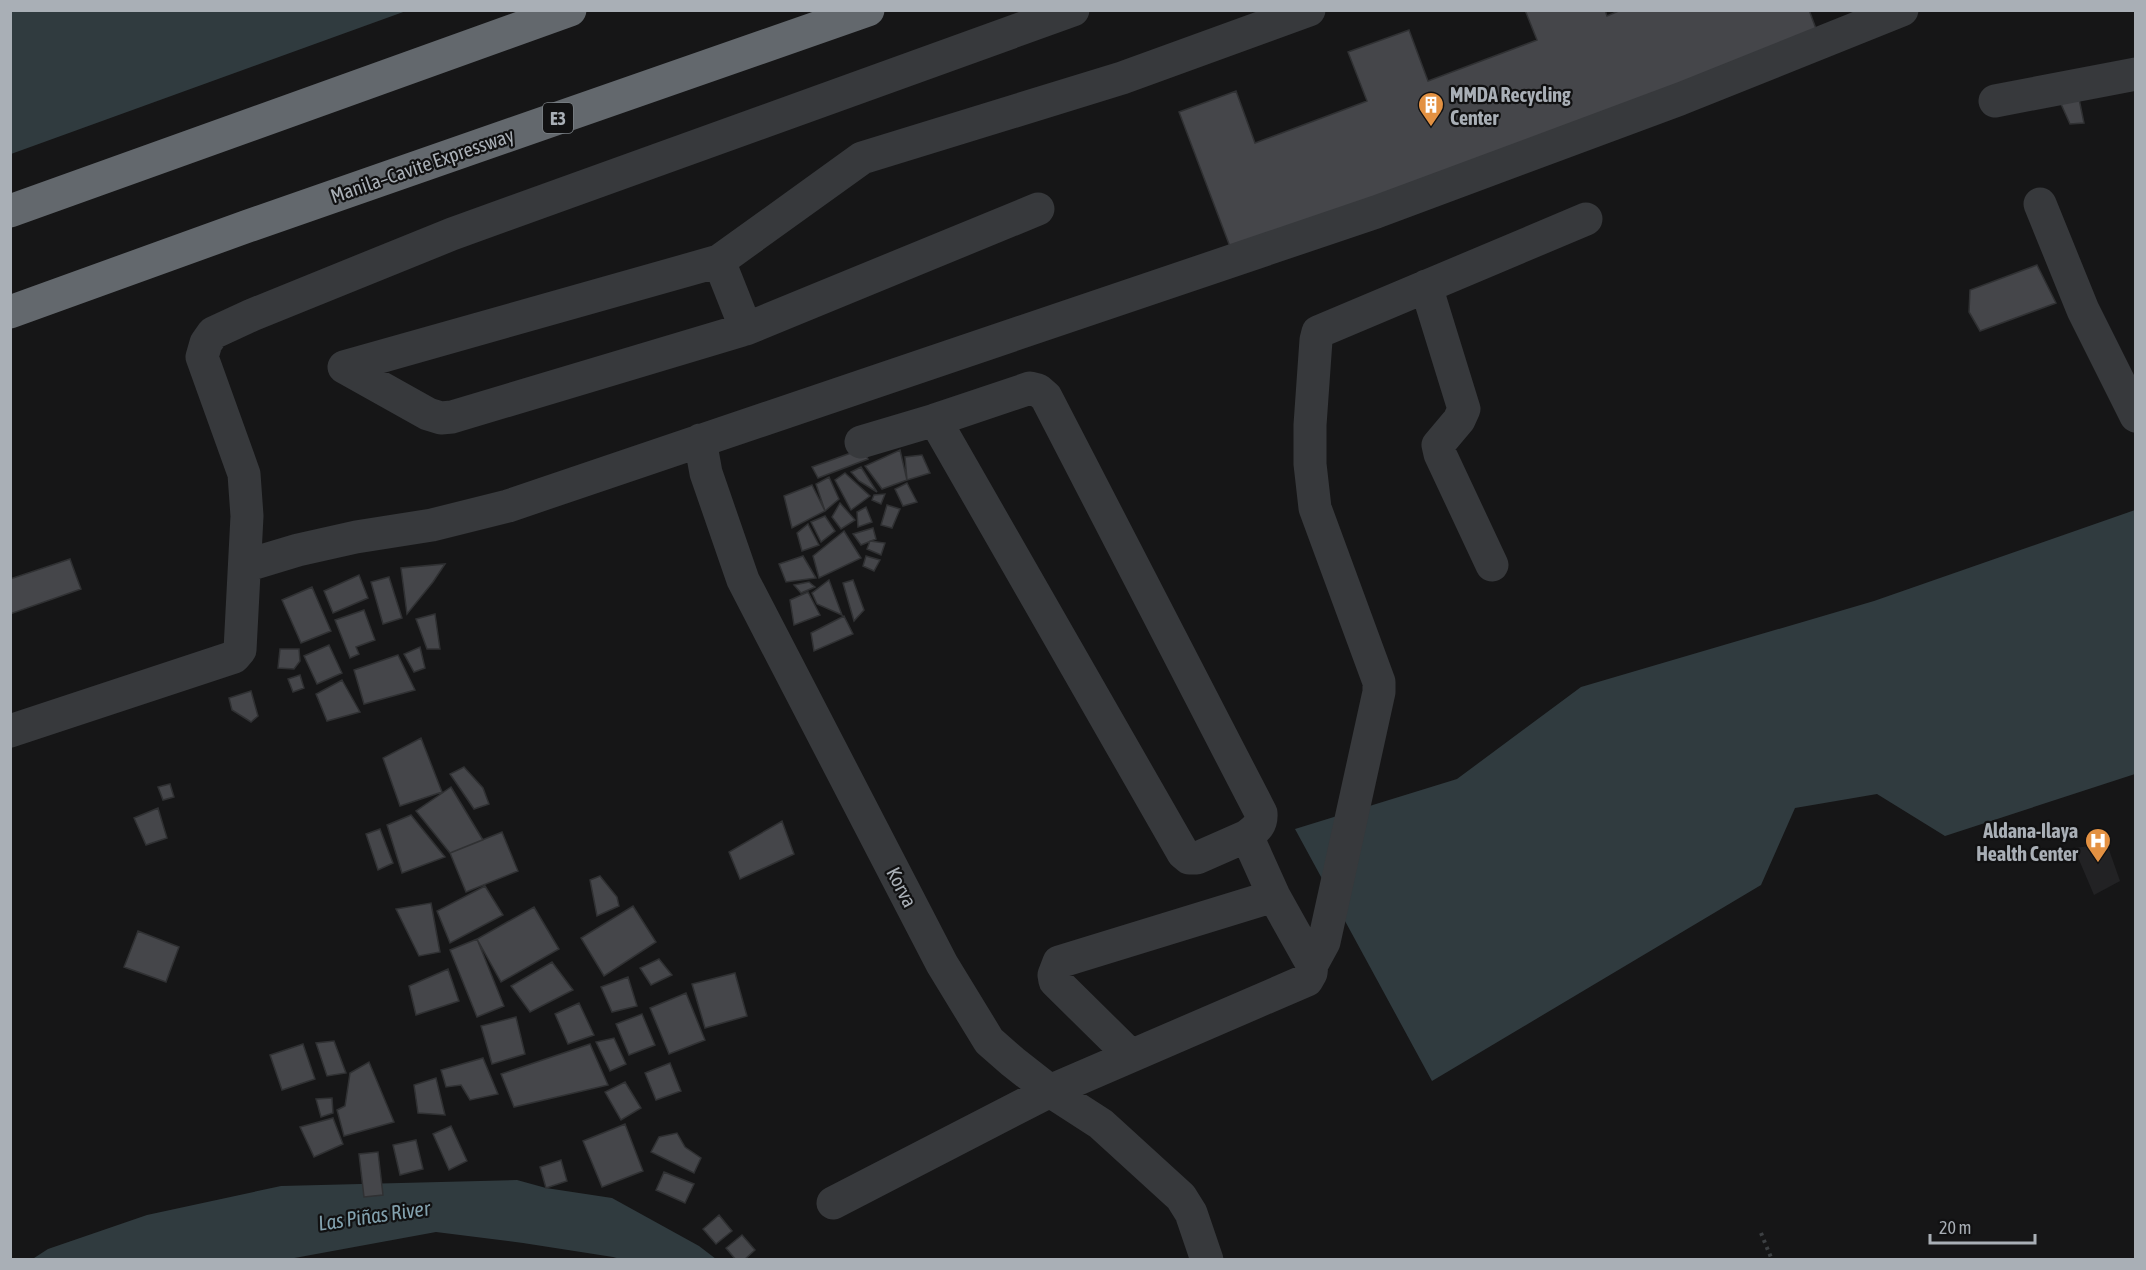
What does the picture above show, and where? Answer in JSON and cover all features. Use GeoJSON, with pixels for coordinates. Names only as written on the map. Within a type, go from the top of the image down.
{"type":"FeatureCollection","features":[{"type":"Feature","properties":{"kind":"highway"},"geometry":{"type":"LineString","coordinates":[[10,211],[570,10]]}},
{"type":"Feature","properties":{"kind":"highway","name":"Manila–Cavite Expressway"},"geometry":{"type":"LineString","coordinates":[[10,312],[248,226],[868,10]]}},
{"type":"Feature","properties":{"kind":"street"},"geometry":{"type":"LineString","coordinates":[[10,731],[234,657],[240,650],[247,516],[244,474],[202,357],[206,343],[213,333],[452,234],[1073,10]]}},
{"type":"Feature","properties":{"kind":"street"},"geometry":{"type":"LineString","coordinates":[[1038,209],[746,329],[452,417],[441,418],[428,414],[344,367],[719,261],[862,158],[1122,78],[1309,10]]}},
{"type":"Feature","properties":{"kind":"street"},"geometry":{"type":"LineString","coordinates":[[245,566],[298,550],[356,537],[432,525],[508,506],[1376,212],[1680,99],[1902,10]]}},
{"type":"Feature","properties":{"kind":"street"},"geometry":{"type":"LineString","coordinates":[[1995,101],[2136,74]]}},
{"type":"Feature","properties":{"kind":"street"},"geometry":{"type":"LineString","coordinates":[[2040,204],[2083,310],[2136,416]]}},
{"type":"Feature","properties":{"kind":"street"},"geometry":{"type":"LineString","coordinates":[[833,1203],[1050,1091],[1307,980],[1311,974],[1312,964],[1324,942],[1379,692],[1378,682],[1315,508],[1310,464],[1310,425],[1318,332],[1586,219]]}},
{"type":"Feature","properties":{"kind":"street"},"geometry":{"type":"LineString","coordinates":[[719,261],[746,329]]}},
{"type":"Feature","properties":{"kind":"street"},"geometry":{"type":"LineString","coordinates":[[1426,286],[1464,409],[1459,420],[1438,445],[1440,454],[1492,565]]}},
{"type":"Feature","properties":{"kind":"street"},"geometry":{"type":"LineString","coordinates":[[861,442],[1030,388],[1038,390],[1046,397],[1261,813],[1262,820],[1259,826],[1247,836],[1197,858],[1189,858],[1183,853],[935,420]]}},
{"type":"Feature","properties":{"kind":"street","name":"Korva"},"geometry":{"type":"LineString","coordinates":[[700,440],[706,473],[743,580],[942,964],[989,1041],[1050,1091],[1101,1124],[1181,1197],[1191,1213],[1208,1260]]}},
{"type":"Feature","properties":{"kind":"street"},"geometry":{"type":"LineString","coordinates":[[1247,836],[1274,896],[1312,964]]}},
{"type":"Feature","properties":{"kind":"street"},"geometry":{"type":"LineString","coordinates":[[1131,1056],[1055,981],[1055,968],[1059,962],[1274,896]]}},
{"type":"Feature","properties":{"kind":"path"},"geometry":{"type":"LineString","coordinates":[[1761,1233],[1772,1260]]}},
{"type":"Feature","properties":{"kind":"shaded area","name":"Aldana-Ilaya Health Center"},"geometry":{"type":"Polygon","coordinates":[[[2107,844],[2120,881],[2094,895],[2074,848],[2107,844]]]}},
{"type":"Feature","properties":{"kind":"water"},"geometry":{"type":"Polygon","coordinates":[[[11,10],[406,10],[406,11],[11,154],[11,10]]]}},
{"type":"Feature","properties":{"kind":"water"},"geometry":{"type":"Polygon","coordinates":[[[2135,510],[2135,774],[1945,836],[1877,794],[1795,808],[1761,885],[1432,1081],[1295,829],[1457,779],[1581,687],[1874,601],[2135,510]]]}},
{"type":"Feature","properties":{"kind":"water","name":"Las Piñas River"},"geometry":{"type":"Polygon","coordinates":[[[517,1180],[546,1188],[612,1198],[699,1246],[716,1259],[620,1259],[436,1232],[289,1259],[31,1260],[48,1249],[147,1215],[281,1186],[517,1180]]]}},
{"type":"Feature","properties":{"kind":"building","name":"MMDA Recycling Center"},"geometry":{"type":"Polygon","coordinates":[[[1525,10],[1605,10],[1607,16],[1621,10],[1809,10],[1818,34],[1232,252],[1179,112],[1236,91],[1255,143],[1367,101],[1348,52],[1409,30],[1428,81],[1537,40],[1525,10]]]}},
{"type":"Feature","properties":{"kind":"building"},"geometry":{"type":"Polygon","coordinates":[[[2078,94],[2084,123],[2070,124],[2061,104],[2078,94]]]}},
{"type":"Feature","properties":{"kind":"building"},"geometry":{"type":"Polygon","coordinates":[[[2037,265],[2056,303],[1980,331],[1969,312],[1970,290],[2037,265]]]}},
{"type":"Feature","properties":{"kind":"building"},"geometry":{"type":"Polygon","coordinates":[[[862,449],[868,459],[818,478],[812,467],[862,449]]]}},
{"type":"Feature","properties":{"kind":"building"},"geometry":{"type":"Polygon","coordinates":[[[900,450],[907,480],[882,489],[865,466],[900,450]]]}},
{"type":"Feature","properties":{"kind":"building"},"geometry":{"type":"Polygon","coordinates":[[[922,455],[930,473],[907,480],[905,457],[922,455]]]}},
{"type":"Feature","properties":{"kind":"building"},"geometry":{"type":"Polygon","coordinates":[[[861,467],[877,492],[859,481],[851,472],[861,467]]]}},
{"type":"Feature","properties":{"kind":"building"},"geometry":{"type":"Polygon","coordinates":[[[845,473],[870,496],[851,510],[835,480],[845,473]]]}},
{"type":"Feature","properties":{"kind":"building"},"geometry":{"type":"Polygon","coordinates":[[[829,477],[839,499],[825,511],[816,484],[829,477]]]}},
{"type":"Feature","properties":{"kind":"building"},"geometry":{"type":"Polygon","coordinates":[[[907,483],[917,502],[903,506],[895,489],[907,483]]]}},
{"type":"Feature","properties":{"kind":"building"},"geometry":{"type":"Polygon","coordinates":[[[812,485],[825,511],[792,528],[784,496],[812,485]]]}},
{"type":"Feature","properties":{"kind":"building"},"geometry":{"type":"Polygon","coordinates":[[[885,494],[881,504],[872,500],[874,495],[885,494]]]}},
{"type":"Feature","properties":{"kind":"building"},"geometry":{"type":"Polygon","coordinates":[[[840,503],[855,520],[841,529],[832,517],[840,503]]]}},
{"type":"Feature","properties":{"kind":"building"},"geometry":{"type":"Polygon","coordinates":[[[887,505],[900,509],[892,528],[881,525],[887,505]]]}},
{"type":"Feature","properties":{"kind":"building"},"geometry":{"type":"Polygon","coordinates":[[[866,507],[872,522],[858,527],[857,512],[866,507]]]}},
{"type":"Feature","properties":{"kind":"building"},"geometry":{"type":"Polygon","coordinates":[[[825,516],[835,531],[821,542],[811,522],[825,516]]]}},
{"type":"Feature","properties":{"kind":"building"},"geometry":{"type":"Polygon","coordinates":[[[808,524],[819,545],[802,551],[797,533],[808,524]]]}},
{"type":"Feature","properties":{"kind":"building"},"geometry":{"type":"Polygon","coordinates":[[[873,528],[876,539],[861,545],[853,534],[873,528]]]}},
{"type":"Feature","properties":{"kind":"building"},"geometry":{"type":"Polygon","coordinates":[[[844,531],[861,558],[819,578],[813,556],[844,531]]]}},
{"type":"Feature","properties":{"kind":"building"},"geometry":{"type":"Polygon","coordinates":[[[870,541],[885,543],[881,555],[867,549],[870,541]]]}},
{"type":"Feature","properties":{"kind":"building"},"geometry":{"type":"Polygon","coordinates":[[[803,556],[816,578],[786,582],[779,564],[803,556]]]}},
{"type":"Feature","properties":{"kind":"building"},"geometry":{"type":"Polygon","coordinates":[[[866,556],[880,560],[874,571],[863,566],[866,556]]]}},
{"type":"Feature","properties":{"kind":"building"},"geometry":{"type":"Polygon","coordinates":[[[70,559],[81,589],[10,614],[10,579],[70,559]]]}},
{"type":"Feature","properties":{"kind":"building"},"geometry":{"type":"Polygon","coordinates":[[[445,564],[433,582],[407,614],[401,568],[445,564]]]}},
{"type":"Feature","properties":{"kind":"building"},"geometry":{"type":"Polygon","coordinates":[[[359,575],[368,598],[333,613],[324,591],[359,575]]]}},
{"type":"Feature","properties":{"kind":"building"},"geometry":{"type":"Polygon","coordinates":[[[389,577],[402,618],[383,624],[371,582],[389,577]]]}},
{"type":"Feature","properties":{"kind":"building"},"geometry":{"type":"Polygon","coordinates":[[[829,580],[842,615],[817,604],[812,593],[829,580]]]}},
{"type":"Feature","properties":{"kind":"building"},"geometry":{"type":"Polygon","coordinates":[[[853,580],[864,610],[854,621],[843,583],[853,580]]]}},
{"type":"Feature","properties":{"kind":"building"},"geometry":{"type":"Polygon","coordinates":[[[809,582],[815,587],[801,593],[794,585],[809,582]]]}},
{"type":"Feature","properties":{"kind":"building"},"geometry":{"type":"Polygon","coordinates":[[[312,587],[331,631],[301,643],[282,600],[312,587]]]}},
{"type":"Feature","properties":{"kind":"building"},"geometry":{"type":"Polygon","coordinates":[[[808,592],[820,615],[794,625],[790,600],[808,592]]]}},
{"type":"Feature","properties":{"kind":"building"},"geometry":{"type":"Polygon","coordinates":[[[364,610],[375,640],[356,647],[359,654],[350,658],[335,620],[364,610]]]}},
{"type":"Feature","properties":{"kind":"building"},"geometry":{"type":"Polygon","coordinates":[[[435,614],[440,649],[427,649],[416,619],[435,614]]]}},
{"type":"Feature","properties":{"kind":"building"},"geometry":{"type":"Polygon","coordinates":[[[844,616],[853,634],[814,651],[811,633],[844,616]]]}},
{"type":"Feature","properties":{"kind":"building"},"geometry":{"type":"Polygon","coordinates":[[[329,645],[342,673],[317,684],[304,656],[329,645]]]}},
{"type":"Feature","properties":{"kind":"building"},"geometry":{"type":"Polygon","coordinates":[[[420,647],[425,668],[414,672],[404,654],[420,647]]]}},
{"type":"Feature","properties":{"kind":"building"},"geometry":{"type":"Polygon","coordinates":[[[280,649],[299,649],[300,661],[294,669],[278,668],[280,649]]]}},
{"type":"Feature","properties":{"kind":"building"},"geometry":{"type":"Polygon","coordinates":[[[398,655],[415,690],[364,704],[354,670],[398,655]]]}},
{"type":"Feature","properties":{"kind":"building"},"geometry":{"type":"Polygon","coordinates":[[[300,675],[304,688],[293,692],[288,679],[300,675]]]}},
{"type":"Feature","properties":{"kind":"building"},"geometry":{"type":"Polygon","coordinates":[[[342,680],[360,712],[327,721],[316,694],[342,680]]]}},
{"type":"Feature","properties":{"kind":"building"},"geometry":{"type":"Polygon","coordinates":[[[251,691],[258,716],[251,722],[232,710],[229,698],[251,691]]]}},
{"type":"Feature","properties":{"kind":"building"},"geometry":{"type":"Polygon","coordinates":[[[421,738],[442,792],[400,806],[383,758],[421,738]]]}},
{"type":"Feature","properties":{"kind":"building"},"geometry":{"type":"Polygon","coordinates":[[[464,767],[483,788],[489,804],[474,809],[450,774],[464,767]]]}},
{"type":"Feature","properties":{"kind":"building"},"geometry":{"type":"Polygon","coordinates":[[[170,784],[174,797],[163,800],[158,787],[170,784]]]}},
{"type":"Feature","properties":{"kind":"building"},"geometry":{"type":"Polygon","coordinates":[[[451,787],[483,840],[450,853],[416,811],[451,787]]]}},
{"type":"Feature","properties":{"kind":"building"},"geometry":{"type":"Polygon","coordinates":[[[158,808],[167,838],[146,845],[134,818],[158,808]]]}},
{"type":"Feature","properties":{"kind":"building"},"geometry":{"type":"Polygon","coordinates":[[[411,815],[445,857],[402,873],[387,825],[411,815]]]}},
{"type":"Feature","properties":{"kind":"building"},"geometry":{"type":"Polygon","coordinates":[[[782,821],[794,854],[740,879],[729,852],[782,821]]]}},
{"type":"Feature","properties":{"kind":"building"},"geometry":{"type":"Polygon","coordinates":[[[380,829],[393,863],[378,870],[366,834],[380,829]]]}},
{"type":"Feature","properties":{"kind":"building"},"geometry":{"type":"Polygon","coordinates":[[[502,832],[518,871],[466,892],[450,853],[502,832]]]}},
{"type":"Feature","properties":{"kind":"building"},"geometry":{"type":"Polygon","coordinates":[[[600,876],[617,897],[619,906],[597,916],[590,880],[600,876]]]}},
{"type":"Feature","properties":{"kind":"building"},"geometry":{"type":"Polygon","coordinates":[[[485,886],[503,915],[450,943],[437,911],[485,886]]]}},
{"type":"Feature","properties":{"kind":"building"},"geometry":{"type":"Polygon","coordinates":[[[431,903],[440,952],[419,956],[396,909],[431,903]]]}},
{"type":"Feature","properties":{"kind":"building"},"geometry":{"type":"Polygon","coordinates":[[[633,906],[656,942],[604,976],[581,938],[633,906]]]}},
{"type":"Feature","properties":{"kind":"building"},"geometry":{"type":"Polygon","coordinates":[[[534,907],[559,949],[501,982],[477,939],[534,907]]]}},
{"type":"Feature","properties":{"kind":"building"},"geometry":{"type":"Polygon","coordinates":[[[138,931],[179,947],[166,982],[124,967],[138,931]]]}},
{"type":"Feature","properties":{"kind":"building"},"geometry":{"type":"Polygon","coordinates":[[[477,939],[504,1006],[477,1017],[450,950],[477,939]]]}},
{"type":"Feature","properties":{"kind":"building"},"geometry":{"type":"Polygon","coordinates":[[[659,959],[672,975],[651,985],[640,968],[659,959]]]}},
{"type":"Feature","properties":{"kind":"building"},"geometry":{"type":"Polygon","coordinates":[[[552,962],[573,990],[530,1012],[511,986],[552,962]]]}},
{"type":"Feature","properties":{"kind":"building"},"geometry":{"type":"Polygon","coordinates":[[[448,969],[459,1001],[416,1015],[409,986],[448,969]]]}},
{"type":"Feature","properties":{"kind":"building"},"geometry":{"type":"Polygon","coordinates":[[[735,973],[747,1016],[705,1028],[692,984],[735,973]]]}},
{"type":"Feature","properties":{"kind":"building"},"geometry":{"type":"Polygon","coordinates":[[[628,977],[637,1006],[612,1012],[601,987],[628,977]]]}},
{"type":"Feature","properties":{"kind":"building"},"geometry":{"type":"Polygon","coordinates":[[[686,993],[705,1040],[669,1054],[650,1008],[686,993]]]}},
{"type":"Feature","properties":{"kind":"building"},"geometry":{"type":"Polygon","coordinates":[[[579,1003],[594,1035],[568,1044],[555,1014],[579,1003]]]}},
{"type":"Feature","properties":{"kind":"building"},"geometry":{"type":"Polygon","coordinates":[[[642,1014],[655,1045],[629,1055],[616,1024],[642,1014]]]}},
{"type":"Feature","properties":{"kind":"building"},"geometry":{"type":"Polygon","coordinates":[[[516,1017],[525,1054],[492,1064],[481,1026],[516,1017]]]}},
{"type":"Feature","properties":{"kind":"building"},"geometry":{"type":"Polygon","coordinates":[[[614,1038],[626,1064],[610,1071],[596,1042],[614,1038]]]}},
{"type":"Feature","properties":{"kind":"building"},"geometry":{"type":"Polygon","coordinates":[[[334,1041],[346,1073],[327,1076],[316,1043],[334,1041]]]}},
{"type":"Feature","properties":{"kind":"building"},"geometry":{"type":"Polygon","coordinates":[[[303,1044],[315,1079],[282,1090],[270,1055],[303,1044]]]}},
{"type":"Feature","properties":{"kind":"building"},"geometry":{"type":"Polygon","coordinates":[[[590,1044],[608,1085],[514,1107],[501,1074],[590,1044]]]}},
{"type":"Feature","properties":{"kind":"building"},"geometry":{"type":"Polygon","coordinates":[[[483,1058],[498,1094],[470,1100],[461,1085],[446,1087],[441,1070],[483,1058]]]}},
{"type":"Feature","properties":{"kind":"building"},"geometry":{"type":"Polygon","coordinates":[[[369,1062],[394,1122],[344,1136],[337,1110],[345,1106],[350,1073],[369,1062]]]}},
{"type":"Feature","properties":{"kind":"building"},"geometry":{"type":"Polygon","coordinates":[[[670,1063],[681,1091],[656,1100],[645,1073],[670,1063]]]}},
{"type":"Feature","properties":{"kind":"building"},"geometry":{"type":"Polygon","coordinates":[[[436,1078],[445,1115],[418,1113],[414,1085],[436,1078]]]}},
{"type":"Feature","properties":{"kind":"building"},"geometry":{"type":"Polygon","coordinates":[[[625,1082],[641,1108],[621,1120],[605,1092],[625,1082]]]}},
{"type":"Feature","properties":{"kind":"building"},"geometry":{"type":"Polygon","coordinates":[[[332,1098],[333,1113],[321,1117],[316,1099],[332,1098]]]}},
{"type":"Feature","properties":{"kind":"building"},"geometry":{"type":"Polygon","coordinates":[[[333,1118],[343,1144],[314,1157],[300,1127],[333,1118]]]}},
{"type":"Feature","properties":{"kind":"building"},"geometry":{"type":"Polygon","coordinates":[[[625,1124],[643,1171],[602,1187],[583,1141],[625,1124]]]}},
{"type":"Feature","properties":{"kind":"building"},"geometry":{"type":"Polygon","coordinates":[[[451,1126],[467,1161],[449,1170],[433,1134],[451,1126]]]}},
{"type":"Feature","properties":{"kind":"building"},"geometry":{"type":"Polygon","coordinates":[[[677,1133],[685,1147],[701,1158],[694,1173],[651,1152],[659,1137],[677,1133]]]}},
{"type":"Feature","properties":{"kind":"building"},"geometry":{"type":"Polygon","coordinates":[[[416,1140],[423,1169],[400,1175],[393,1145],[416,1140]]]}},
{"type":"Feature","properties":{"kind":"building"},"geometry":{"type":"Polygon","coordinates":[[[378,1152],[383,1195],[364,1197],[359,1154],[378,1152]]]}},
{"type":"Feature","properties":{"kind":"building"},"geometry":{"type":"Polygon","coordinates":[[[561,1160],[567,1181],[546,1188],[540,1167],[561,1160]]]}},
{"type":"Feature","properties":{"kind":"building"},"geometry":{"type":"Polygon","coordinates":[[[664,1172],[694,1184],[685,1203],[656,1190],[664,1172]]]}},
{"type":"Feature","properties":{"kind":"building"},"geometry":{"type":"Polygon","coordinates":[[[719,1215],[732,1231],[716,1244],[703,1229],[719,1215]]]}},
{"type":"Feature","properties":{"kind":"building"},"geometry":{"type":"Polygon","coordinates":[[[742,1235],[755,1250],[744,1260],[736,1260],[726,1248],[742,1235]]]}},
{"type":"Feature","properties":{"kind":"place","name":"MMDA Recycling Center"},"geometry":{"type":"Point","coordinates":[1431,128]}},
{"type":"Feature","properties":{"kind":"place","name":"Aldana-Ilaya Health Center"},"geometry":{"type":"Point","coordinates":[2098,864]}}]}
